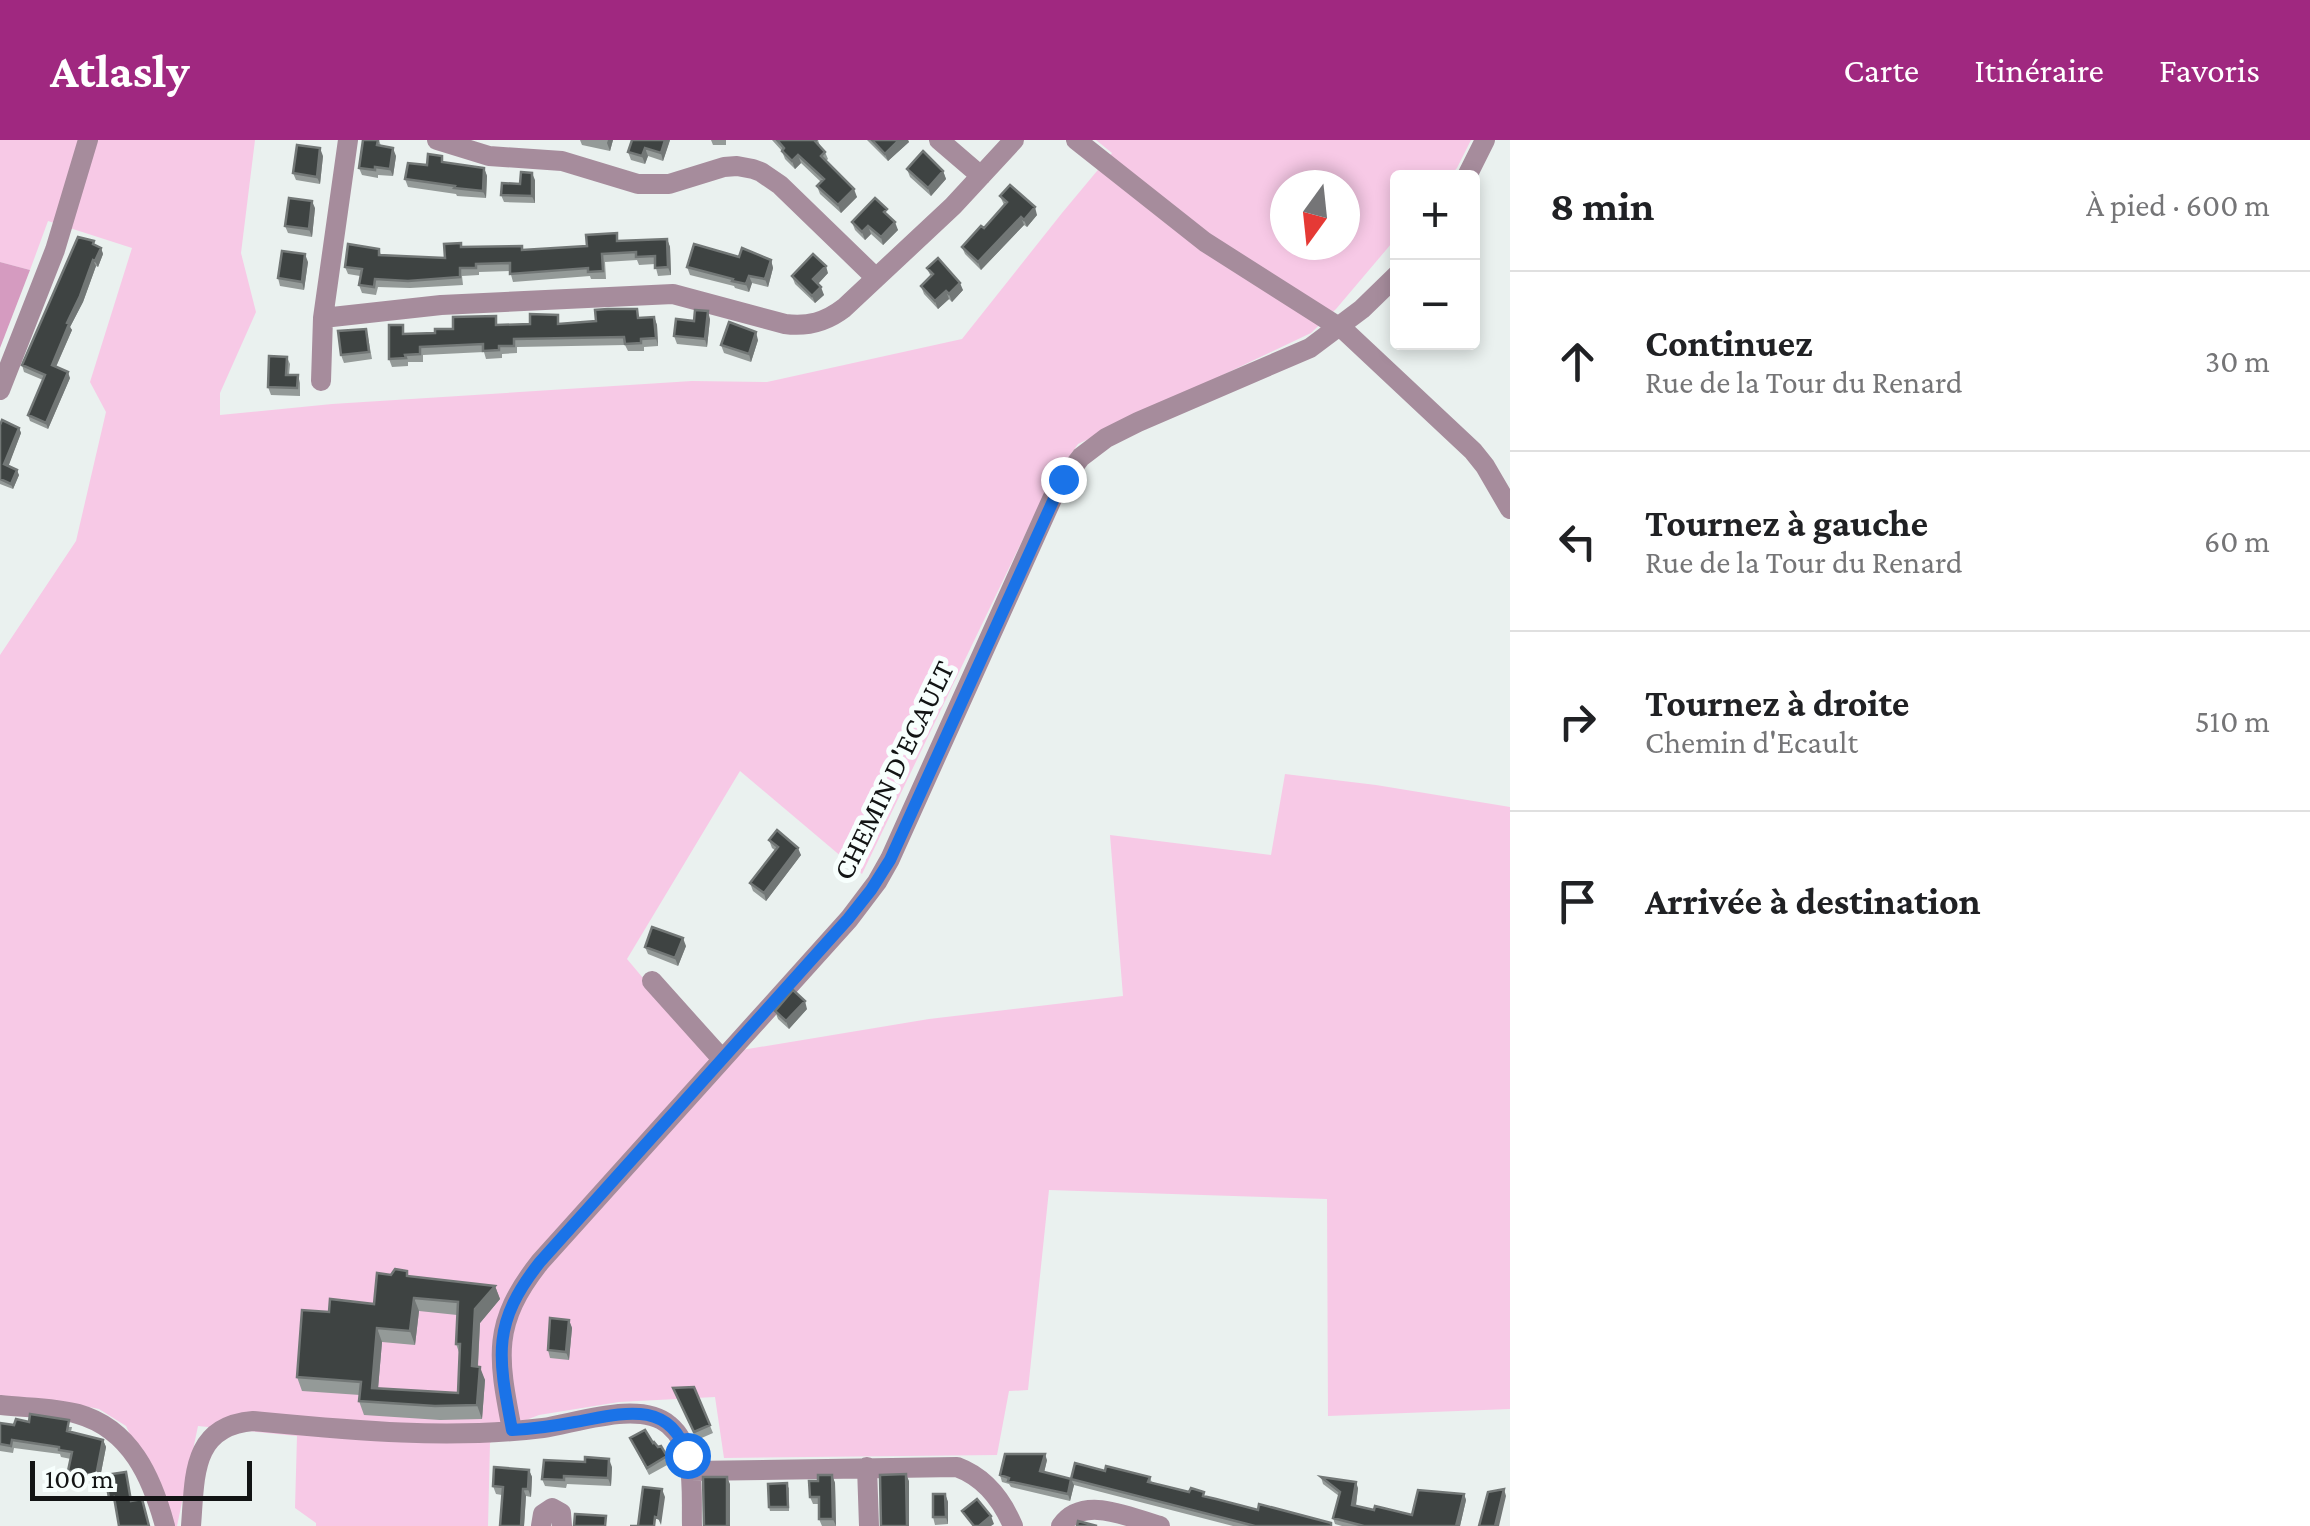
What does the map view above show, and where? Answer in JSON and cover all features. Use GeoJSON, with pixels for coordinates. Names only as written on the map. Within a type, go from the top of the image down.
{"type":"FeatureCollection","features":[{"type":"Feature","properties":{"kind":"street"},"geometry":{"type":"LineString","coordinates":[[0,390],[55,250],[88,140]]}},
{"type":"Feature","properties":{"kind":"street"},"geometry":{"type":"LineString","coordinates":[[321,381],[324,318],[348,140]]}},
{"type":"Feature","properties":{"kind":"street"},"geometry":{"type":"LineString","coordinates":[[437,140],[562,161],[653,185],[724,167],[753,169],[780,186],[876,278]]}},
{"type":"Feature","properties":{"kind":"street"},"geometry":{"type":"LineString","coordinates":[[939,140],[981,176]]}},
{"type":"Feature","properties":{"kind":"street"},"geometry":{"type":"LineString","coordinates":[[324,318],[441,306],[673,294],[785,324],[820,322],[838,312],[933,226],[1014,140]]}},
{"type":"Feature","properties":{"kind":"street"},"geometry":{"type":"LineString","coordinates":[[1076,140],[1205,242],[1338,326],[1466,444],[1485,466],[1510,509]]}},
{"type":"Feature","properties":{"kind":"street"},"geometry":{"type":"LineString","coordinates":[[1470,170],[1485,140]]}},
{"type":"Feature","properties":{"kind":"street","name":"CHEMIN D'ECAULT"},"geometry":{"type":"LineString","coordinates":[[512,1430],[502,1351],[504,1324],[515,1297],[540,1262],[858,908],[886,866],[1052,500],[1075,463],[1114,434],[1301,353],[1371,302],[1390,282]]}},
{"type":"Feature","properties":{"kind":"street"},"geometry":{"type":"LineString","coordinates":[[652,981],[722,1060]]}},
{"type":"Feature","properties":{"kind":"street"},"geometry":{"type":"LineString","coordinates":[[0,1405],[76,1413],[108,1428],[145,1471],[165,1526]]}},
{"type":"Feature","properties":{"kind":"street"},"geometry":{"type":"LineString","coordinates":[[192,1526],[196,1468],[202,1451],[214,1434],[231,1424],[253,1421],[463,1434],[542,1428],[619,1414],[652,1416],[677,1433],[690,1471],[692,1526]]}},
{"type":"Feature","properties":{"kind":"street"},"geometry":{"type":"LineString","coordinates":[[690,1471],[951,1466],[963,1469],[988,1487],[1013,1526]]}},
{"type":"Feature","properties":{"kind":"street"},"geometry":{"type":"LineString","coordinates":[[867,1467],[869,1526]]}},
{"type":"Feature","properties":{"kind":"street"},"geometry":{"type":"LineString","coordinates":[[541,1526],[543,1514],[552,1508],[561,1513],[562,1526]]}},
{"type":"Feature","properties":{"kind":"street"},"geometry":{"type":"LineString","coordinates":[[1062,1526],[1073,1514],[1085,1509],[1128,1522],[1160,1526]]}},
{"type":"Feature","properties":{"kind":"shaded area"},"geometry":{"type":"Polygon","coordinates":[[[0,140],[255,140],[241,253],[256,312],[220,393],[220,415],[692,381],[767,382],[962,339],[1112,153],[1096,140],[1471,140],[1455,170],[1390,170],[1390,245],[1311,333],[1078,444],[1046,491],[862,874],[740,771],[627,959],[706,1053],[929,1019],[1123,996],[1110,835],[1271,855],[1285,774],[1510,807],[1510,1409],[1328,1416],[1327,1199],[1049,1190],[1028,1390],[1009,1391],[997,1455],[724,1458],[715,1397],[619,1402],[539,1415],[513,1425],[490,1443],[488,1526],[316,1526],[295,1508],[297,1436],[198,1426],[177,1526],[173,1526],[126,1426],[99,1409],[0,1396],[0,655],[76,541],[106,412],[90,382],[132,248],[48,221],[30,270],[0,262],[0,140]]]}},
{"type":"Feature","properties":{"kind":"shaded area"},"geometry":{"type":"Polygon","coordinates":[[[0,262],[30,270],[0,348],[0,262]]]}},
{"type":"Feature","properties":{"kind":"building"},"geometry":{"type":"Polygon","coordinates":[[[363,140],[378,140],[377,145],[393,148],[390,169],[359,168],[363,140]]]}},
{"type":"Feature","properties":{"kind":"building"},"geometry":{"type":"Polygon","coordinates":[[[632,140],[665,140],[661,153],[645,148],[642,156],[628,152],[632,140]]]}},
{"type":"Feature","properties":{"kind":"building"},"geometry":{"type":"Polygon","coordinates":[[[777,140],[816,140],[825,152],[821,156],[854,189],[838,205],[817,186],[824,179],[798,155],[792,161],[777,140]]]}},
{"type":"Feature","properties":{"kind":"building"},"geometry":{"type":"Polygon","coordinates":[[[872,140],[899,140],[885,154],[872,140]]]}},
{"type":"Feature","properties":{"kind":"building"},"geometry":{"type":"Polygon","coordinates":[[[297,145],[320,148],[317,177],[293,173],[297,145]]]}},
{"type":"Feature","properties":{"kind":"building"},"geometry":{"type":"Polygon","coordinates":[[[923,151],[943,171],[928,188],[907,169],[923,151]]]}},
{"type":"Feature","properties":{"kind":"building"},"geometry":{"type":"Polygon","coordinates":[[[428,154],[442,156],[442,162],[484,168],[483,191],[405,179],[408,163],[427,165],[428,154]]]}},
{"type":"Feature","properties":{"kind":"building"},"geometry":{"type":"Polygon","coordinates":[[[521,172],[532,173],[532,196],[501,195],[502,183],[520,184],[521,172]]]}},
{"type":"Feature","properties":{"kind":"building"},"geometry":{"type":"Polygon","coordinates":[[[1010,185],[1035,207],[978,262],[962,247],[1007,202],[1000,196],[1010,185]]]}},
{"type":"Feature","properties":{"kind":"building"},"geometry":{"type":"Polygon","coordinates":[[[289,198],[312,201],[309,229],[285,226],[289,198]]]}},
{"type":"Feature","properties":{"kind":"building"},"geometry":{"type":"Polygon","coordinates":[[[875,198],[895,222],[881,237],[868,226],[862,232],[852,222],[875,198]]]}},
{"type":"Feature","properties":{"kind":"building"},"geometry":{"type":"Polygon","coordinates":[[[617,233],[617,241],[667,239],[668,267],[655,268],[655,256],[636,257],[636,252],[602,254],[603,271],[588,272],[588,268],[510,274],[510,263],[476,264],[476,268],[460,268],[460,277],[375,279],[374,287],[359,285],[362,269],[345,267],[348,244],[379,249],[379,255],[445,258],[444,244],[522,246],[522,250],[587,246],[586,235],[617,233]]]}},
{"type":"Feature","properties":{"kind":"building"},"geometry":{"type":"Polygon","coordinates":[[[78,237],[94,241],[101,248],[52,365],[68,372],[46,423],[28,415],[45,375],[22,365],[78,237]]]}},
{"type":"Feature","properties":{"kind":"building"},"geometry":{"type":"Polygon","coordinates":[[[694,244],[739,257],[742,248],[771,260],[765,279],[749,276],[746,284],[687,267],[694,244]]]}},
{"type":"Feature","properties":{"kind":"building"},"geometry":{"type":"Polygon","coordinates":[[[282,251],[305,254],[302,282],[278,278],[282,251]]]}},
{"type":"Feature","properties":{"kind":"building"},"geometry":{"type":"Polygon","coordinates":[[[813,254],[826,266],[813,279],[821,287],[812,296],[792,276],[813,254]]]}},
{"type":"Feature","properties":{"kind":"building"},"geometry":{"type":"Polygon","coordinates":[[[938,258],[960,283],[935,301],[921,286],[933,274],[927,268],[938,258]]]}},
{"type":"Feature","properties":{"kind":"building"},"geometry":{"type":"Polygon","coordinates":[[[637,309],[638,318],[654,317],[656,338],[625,344],[624,337],[514,339],[514,346],[499,346],[499,350],[483,351],[483,344],[420,347],[420,354],[389,359],[389,325],[403,325],[403,334],[435,333],[435,329],[453,329],[453,317],[496,316],[496,325],[530,324],[530,314],[558,315],[558,324],[596,321],[595,310],[637,309]]]}},
{"type":"Feature","properties":{"kind":"building"},"geometry":{"type":"Polygon","coordinates":[[[695,310],[708,311],[705,339],[674,336],[676,319],[694,321],[695,310]]]}},
{"type":"Feature","properties":{"kind":"building"},"geometry":{"type":"Polygon","coordinates":[[[729,322],[756,332],[749,354],[721,345],[729,322]]]}},
{"type":"Feature","properties":{"kind":"building"},"geometry":{"type":"Polygon","coordinates":[[[366,329],[369,352],[341,355],[338,331],[366,329]]]}},
{"type":"Feature","properties":{"kind":"building"},"geometry":{"type":"Polygon","coordinates":[[[269,356],[287,357],[286,375],[298,375],[297,388],[268,387],[269,356]]]}},
{"type":"Feature","properties":{"kind":"building"},"geometry":{"type":"Polygon","coordinates":[[[2,420],[19,428],[4,464],[17,470],[11,484],[0,479],[2,420]]]}},
{"type":"Feature","properties":{"kind":"building"},"geometry":{"type":"Polygon","coordinates":[[[777,830],[798,848],[764,893],[750,883],[778,847],[769,840],[777,830]]]}},
{"type":"Feature","properties":{"kind":"building"},"geometry":{"type":"Polygon","coordinates":[[[652,927],[683,938],[675,958],[645,947],[652,927]]]}},
{"type":"Feature","properties":{"kind":"building"},"geometry":{"type":"Polygon","coordinates":[[[793,990],[805,1001],[786,1021],[775,1011],[793,990]]]}},
{"type":"Feature","properties":{"kind":"building"},"geometry":{"type":"Polygon","coordinates":[[[395,1269],[407,1271],[407,1276],[495,1286],[475,1309],[472,1366],[480,1367],[477,1405],[359,1401],[361,1382],[297,1377],[302,1310],[329,1312],[330,1299],[374,1304],[377,1273],[391,1275],[395,1269]],[[414,1298],[410,1331],[377,1328],[372,1388],[458,1393],[458,1302],[414,1298]]]}},
{"type":"Feature","properties":{"kind":"building"},"geometry":{"type":"Polygon","coordinates":[[[550,1318],[569,1320],[566,1352],[548,1350],[550,1318]]]}},
{"type":"Feature","properties":{"kind":"building"},"geometry":{"type":"Polygon","coordinates":[[[694,1387],[710,1425],[694,1432],[673,1388],[694,1387]]]}},
{"type":"Feature","properties":{"kind":"building"},"geometry":{"type":"Polygon","coordinates":[[[30,1414],[69,1420],[67,1431],[103,1440],[96,1476],[68,1471],[72,1452],[59,1447],[12,1440],[11,1446],[0,1444],[0,1423],[14,1425],[16,1419],[29,1422],[30,1414]]]}},
{"type":"Feature","properties":{"kind":"building"},"geometry":{"type":"Polygon","coordinates":[[[645,1430],[667,1456],[647,1468],[630,1438],[645,1430]]]}},
{"type":"Feature","properties":{"kind":"building"},"geometry":{"type":"Polygon","coordinates":[[[1005,1454],[1045,1454],[1040,1471],[1071,1479],[1068,1494],[1008,1481],[1000,1475],[1005,1454]]]}},
{"type":"Feature","properties":{"kind":"building"},"geometry":{"type":"Polygon","coordinates":[[[585,1457],[609,1459],[608,1478],[542,1479],[544,1460],[585,1462],[585,1457]]]}},
{"type":"Feature","properties":{"kind":"building"},"geometry":{"type":"Polygon","coordinates":[[[1075,1463],[1105,1471],[1106,1466],[1150,1477],[1148,1482],[1189,1492],[1191,1488],[1204,1492],[1203,1496],[1258,1510],[1259,1504],[1331,1526],[1255,1526],[1071,1479],[1075,1463]]]}},
{"type":"Feature","properties":{"kind":"building"},"geometry":{"type":"Polygon","coordinates":[[[494,1467],[529,1470],[528,1489],[523,1489],[521,1526],[500,1526],[503,1487],[493,1486],[494,1467]]]}},
{"type":"Feature","properties":{"kind":"building"},"geometry":{"type":"Polygon","coordinates":[[[126,1472],[131,1501],[142,1499],[149,1526],[119,1526],[105,1475],[126,1472]]]}},
{"type":"Feature","properties":{"kind":"building"},"geometry":{"type":"Polygon","coordinates":[[[906,1474],[907,1526],[881,1526],[880,1475],[906,1474]]]}},
{"type":"Feature","properties":{"kind":"building"},"geometry":{"type":"Polygon","coordinates":[[[818,1475],[832,1475],[833,1519],[819,1519],[819,1497],[810,1497],[809,1481],[818,1481],[818,1475]]]}},
{"type":"Feature","properties":{"kind":"building"},"geometry":{"type":"Polygon","coordinates":[[[703,1477],[727,1477],[727,1526],[704,1526],[703,1477]]]}},
{"type":"Feature","properties":{"kind":"building"},"geometry":{"type":"Polygon","coordinates":[[[1321,1477],[1356,1482],[1352,1505],[1412,1515],[1418,1490],[1464,1494],[1456,1526],[1364,1526],[1333,1518],[1340,1492],[1321,1477]]]}},
{"type":"Feature","properties":{"kind":"building"},"geometry":{"type":"Polygon","coordinates":[[[787,1483],[788,1507],[769,1507],[768,1484],[787,1483]]]}},
{"type":"Feature","properties":{"kind":"building"},"geometry":{"type":"Polygon","coordinates":[[[643,1487],[662,1489],[654,1526],[638,1526],[643,1487]]]}},
{"type":"Feature","properties":{"kind":"building"},"geometry":{"type":"Polygon","coordinates":[[[1504,1489],[1495,1526],[1479,1526],[1488,1492],[1504,1489]]]}},
{"type":"Feature","properties":{"kind":"building"},"geometry":{"type":"Polygon","coordinates":[[[933,1494],[945,1494],[946,1517],[933,1517],[933,1494]]]}},
{"type":"Feature","properties":{"kind":"building"},"geometry":{"type":"Polygon","coordinates":[[[977,1499],[991,1516],[974,1526],[962,1511],[977,1499]]]}},
{"type":"Feature","properties":{"kind":"building"},"geometry":{"type":"Polygon","coordinates":[[[575,1514],[606,1516],[605,1526],[574,1526],[575,1514]]]}},
{"type":"Feature","properties":{"kind":"route"},"geometry":{"type":"LineString","coordinates":[[687,1455],[672,1427],[644,1414],[619,1414],[512,1430],[502,1351],[510,1306],[540,1262],[858,908],[877,882],[1063,479]]}}]}
